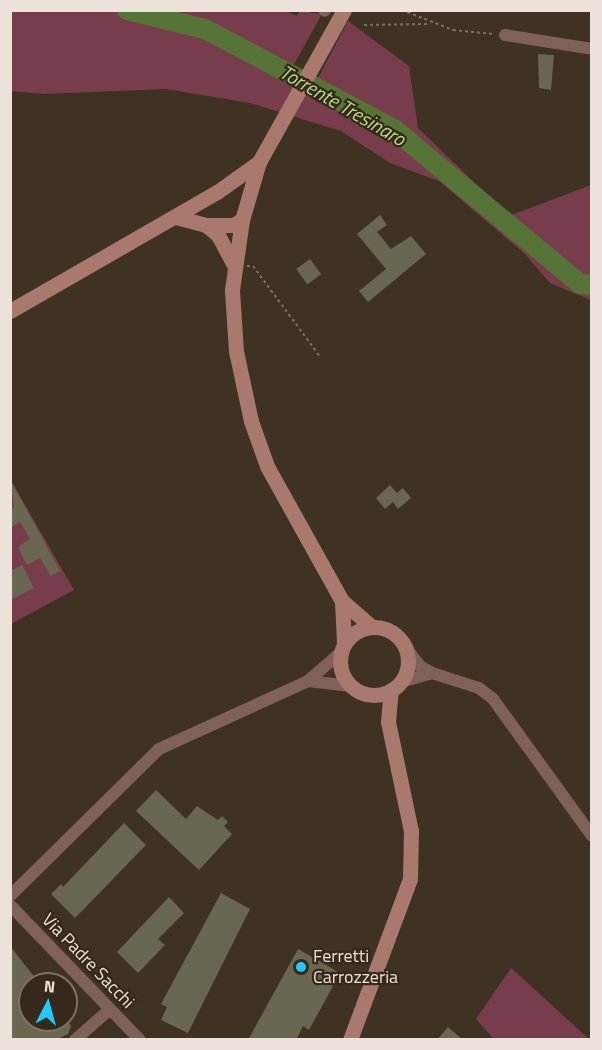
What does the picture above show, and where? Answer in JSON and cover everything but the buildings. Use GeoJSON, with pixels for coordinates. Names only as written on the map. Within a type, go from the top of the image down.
{"type":"FeatureCollection","features":[{"type":"Feature","properties":{"kind":"main road"},"geometry":{"type":"LineString","coordinates":[[342,15],[259,162],[242,220],[232,290],[236,351],[251,421],[267,466],[342,601],[371,626]]}},
{"type":"Feature","properties":{"kind":"main road"},"geometry":{"type":"LineString","coordinates":[[10,311],[176,217],[259,162]]}},
{"type":"Feature","properties":{"kind":"main road"},"geometry":{"type":"LineString","coordinates":[[176,217],[206,225],[233,225],[242,220]]}},
{"type":"Feature","properties":{"kind":"main road"},"geometry":{"type":"LineString","coordinates":[[206,225],[218,235],[235,267]]}},
{"type":"Feature","properties":{"kind":"main road"},"geometry":{"type":"LineString","coordinates":[[342,601],[341,671],[355,689],[388,722]]}},
{"type":"Feature","properties":{"kind":"main road"},"geometry":{"type":"LineString","coordinates":[[342,648],[359,630],[371,626],[389,629],[406,648],[408,666],[396,686],[388,722],[411,831],[410,879],[350,1040]]}},
{"type":"Feature","properties":{"kind":"main road"},"geometry":{"type":"LineString","coordinates":[[355,689],[379,694],[396,686]]}},
{"type":"Feature","properties":{"kind":"street"},"geometry":{"type":"LineString","coordinates":[[505,35],[591,48]]}},
{"type":"Feature","properties":{"kind":"street"},"geometry":{"type":"LineString","coordinates":[[10,896],[159,748],[308,681],[342,648]]}},
{"type":"Feature","properties":{"kind":"street"},"geometry":{"type":"LineString","coordinates":[[406,648],[420,666],[432,674],[479,688],[493,699],[591,836]]}},
{"type":"Feature","properties":{"kind":"street"},"geometry":{"type":"LineString","coordinates":[[396,686],[432,674]]}},
{"type":"Feature","properties":{"kind":"street"},"geometry":{"type":"LineString","coordinates":[[308,681],[355,689]]}},
{"type":"Feature","properties":{"kind":"street","name":"Via Padre Sacchi"},"geometry":{"type":"LineString","coordinates":[[10,905],[140,1040]]}},
{"type":"Feature","properties":{"kind":"street"},"geometry":{"type":"LineString","coordinates":[[75,1040],[109,1010]]}},
{"type":"Feature","properties":{"kind":"path"},"geometry":{"type":"LineString","coordinates":[[402,10],[432,24],[453,30],[505,35]]}},
{"type":"Feature","properties":{"kind":"path"},"geometry":{"type":"LineString","coordinates":[[364,25],[432,24]]}},
{"type":"Feature","properties":{"kind":"path"},"geometry":{"type":"LineString","coordinates":[[235,267],[253,266],[321,358]]}},
{"type":"Feature","properties":{"kind":"shaded area"},"geometry":{"type":"Polygon","coordinates":[[[283,10],[297,16],[300,11],[322,14],[289,73],[314,86],[348,21],[409,66],[418,128],[509,216],[591,185],[591,300],[550,283],[524,253],[439,181],[390,163],[341,131],[250,103],[166,89],[44,94],[11,91],[10,11],[283,10]]]}},
{"type":"Feature","properties":{"kind":"shaded area"},"geometry":{"type":"Polygon","coordinates":[[[10,479],[74,590],[11,624],[10,624],[10,479]]]}},
{"type":"Feature","properties":{"kind":"shaded area"},"geometry":{"type":"Polygon","coordinates":[[[511,968],[589,1039],[494,1039],[476,1019],[511,968]]]}},
{"type":"Feature","properties":{"kind":"waterway","name":"Torrente Tresinaro"},"geometry":{"type":"LineString","coordinates":[[127,10],[205,29],[394,129],[580,284],[592,285]]}},
{"type":"Feature","properties":{"kind":"place","name":"Ferretti Carrozzeria"},"geometry":{"type":"Point","coordinates":[301,967]}}]}
